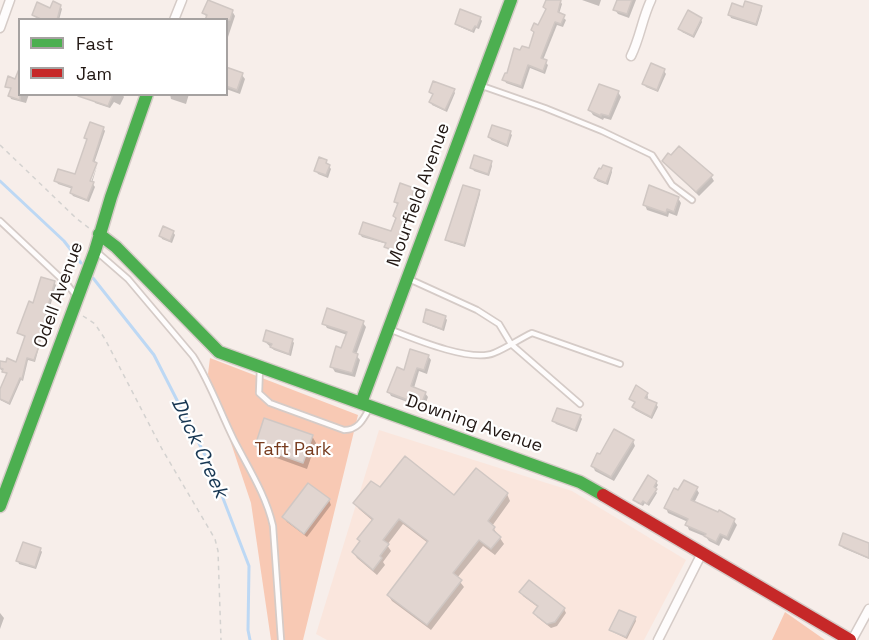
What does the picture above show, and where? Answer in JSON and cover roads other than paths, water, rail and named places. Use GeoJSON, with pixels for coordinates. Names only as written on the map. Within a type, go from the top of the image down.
{"type":"FeatureCollection","features":[{"type":"Feature","properties":{"kind":"street"},"geometry":{"type":"LineString","coordinates":[[0,28],[10,0]]}},
{"type":"Feature","properties":{"kind":"street"},"geometry":{"type":"LineString","coordinates":[[175,18],[182,0]]}},
{"type":"Feature","properties":{"kind":"street","name":"Mourfield Avenue"},"geometry":{"type":"LineString","coordinates":[[366,404],[389,329],[511,0]]}},
{"type":"Feature","properties":{"kind":"street"},"geometry":{"type":"LineString","coordinates":[[631,56],[637,44],[641,22],[651,0]]}},
{"type":"Feature","properties":{"kind":"street","name":"Odell Avenue"},"geometry":{"type":"LineString","coordinates":[[0,506],[94,251],[146,96]]}},
{"type":"Feature","properties":{"kind":"street","name":"Downing Avenue"},"geometry":{"type":"LineString","coordinates":[[99,234],[116,247],[214,349],[260,368],[580,482],[851,640]]}},
{"type":"Feature","properties":{"kind":"street"},"geometry":{"type":"LineString","coordinates":[[658,640],[702,553]]}},
{"type":"Feature","properties":{"kind":"street"},"geometry":{"type":"LineString","coordinates":[[851,640],[869,609]]}},
{"type":"Feature","properties":{"kind":"lane"},"geometry":{"type":"LineString","coordinates":[[479,86],[545,108],[602,131],[652,155],[672,185],[692,200]]}},
{"type":"Feature","properties":{"kind":"lane"},"geometry":{"type":"LineString","coordinates":[[0,221],[67,284],[75,303]]}},
{"type":"Feature","properties":{"kind":"lane"},"geometry":{"type":"LineString","coordinates":[[94,251],[128,279],[193,356],[260,489],[273,526],[281,640]]}},
{"type":"Feature","properties":{"kind":"lane"},"geometry":{"type":"LineString","coordinates":[[407,279],[477,310],[500,324],[511,344],[580,404]]}},
{"type":"Feature","properties":{"kind":"lane"},"geometry":{"type":"LineString","coordinates":[[389,329],[443,350],[492,355],[532,333],[620,364]]}},
{"type":"Feature","properties":{"kind":"lane"},"geometry":{"type":"LineString","coordinates":[[260,368],[258,389],[264,400],[336,428],[351,430],[362,422],[366,404]]}},
{"type":"Feature","properties":{"kind":"waterway","name":"Duck Creek"},"geometry":{"type":"LineString","coordinates":[[0,181],[64,241],[81,263]]}},
{"type":"Feature","properties":{"kind":"waterway","name":"Duck Creek"},"geometry":{"type":"LineString","coordinates":[[93,278],[154,355],[211,467],[249,566],[248,630],[250,640]]}},
{"type":"Feature","properties":{"kind":"park label","name":"Taft Park"},"geometry":{"type":"Point","coordinates":[293,450]}}]}
